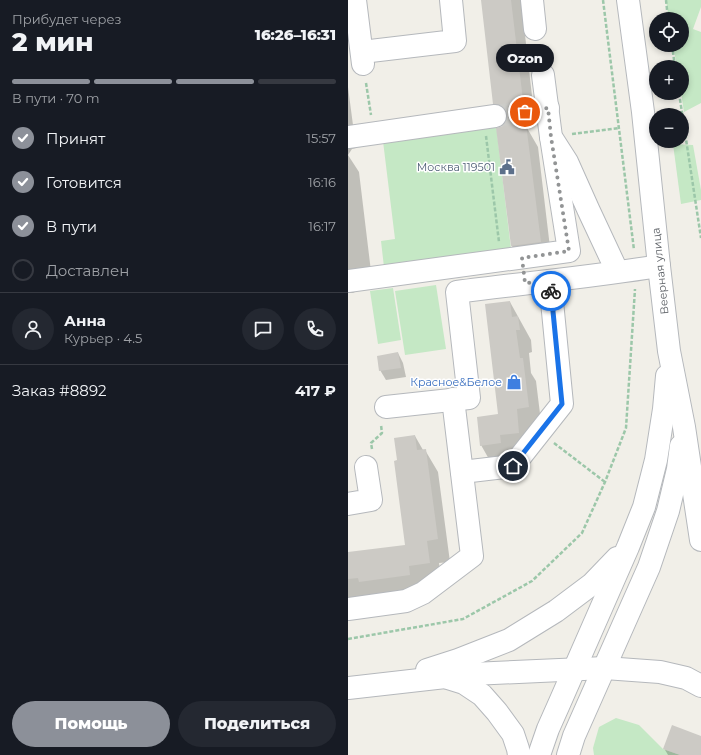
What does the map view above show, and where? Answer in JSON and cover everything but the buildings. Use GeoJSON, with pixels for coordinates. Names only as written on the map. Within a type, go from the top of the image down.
{"type":"FeatureCollection","features":[{"type":"Feature","properties":{"kind":"street"},"geometry":{"type":"LineString","coordinates":[[355,0],[363,58],[455,41],[451,0]]}},
{"type":"Feature","properties":{"kind":"street"},"geometry":{"type":"LineString","coordinates":[[532,0],[536,29]]}},
{"type":"Feature","properties":{"kind":"street","name":"Веерная улица"},"geometry":{"type":"LineString","coordinates":[[628,0],[643,112],[669,351],[684,427],[701,540]]}},
{"type":"Feature","properties":{"kind":"street"},"geometry":{"type":"LineString","coordinates":[[348,281],[569,251],[543,75]]}},
{"type":"Feature","properties":{"kind":"street"},"geometry":{"type":"LineString","coordinates":[[525,112],[548,108]]}},
{"type":"Feature","properties":{"kind":"street"},"geometry":{"type":"LineString","coordinates":[[348,137],[489,116]]}},
{"type":"Feature","properties":{"kind":"street"},"geometry":{"type":"LineString","coordinates":[[551,137],[567,162],[618,272]]}},
{"type":"Feature","properties":{"kind":"street"},"geometry":{"type":"LineString","coordinates":[[522,258],[525,283]]}},
{"type":"Feature","properties":{"kind":"street"},"geometry":{"type":"LineString","coordinates":[[386,407],[469,398],[457,292],[659,266]]}},
{"type":"Feature","properties":{"kind":"street"},"geometry":{"type":"LineString","coordinates":[[462,472],[513,466],[562,404],[550,281]]}},
{"type":"Feature","properties":{"kind":"street"},"geometry":{"type":"LineString","coordinates":[[539,755],[548,729],[644,507],[656,460],[664,409],[669,351]]}},
{"type":"Feature","properties":{"kind":"street"},"geometry":{"type":"LineString","coordinates":[[348,609],[406,601],[423,593],[472,556],[453,399]]}},
{"type":"Feature","properties":{"kind":"street"},"geometry":{"type":"LineString","coordinates":[[568,755],[574,736],[650,567],[668,511],[678,469],[684,427]]}},
{"type":"Feature","properties":{"kind":"street"},"geometry":{"type":"LineString","coordinates":[[348,504],[371,500],[366,467]]}},
{"type":"Feature","properties":{"kind":"street"},"geometry":{"type":"LineString","coordinates":[[384,684],[458,660],[509,640],[556,611],[592,584],[628,547]]}},
{"type":"Feature","properties":{"kind":"street"},"geometry":{"type":"LineString","coordinates":[[348,688],[472,674],[574,668],[605,668],[660,672],[686,678],[701,686]]}},
{"type":"Feature","properties":{"kind":"street"},"geometry":{"type":"LineString","coordinates":[[445,677],[464,682],[482,695],[513,734],[519,755]]}},
{"type":"Feature","properties":{"kind":"path"},"geometry":{"type":"LineString","coordinates":[[666,0],[667,12]]}},
{"type":"Feature","properties":{"kind":"path"},"geometry":{"type":"LineString","coordinates":[[680,100],[700,221],[701,238]]}},
{"type":"Feature","properties":{"kind":"path"},"geometry":{"type":"LineString","coordinates":[[489,116],[501,260]]}},
{"type":"Feature","properties":{"kind":"path"},"geometry":{"type":"LineString","coordinates":[[551,137],[619,128]]}},
{"type":"Feature","properties":{"kind":"path"},"geometry":{"type":"LineString","coordinates":[[366,467],[374,466],[371,444],[382,433],[379,408],[386,407]]}},
{"type":"Feature","properties":{"kind":"path"},"geometry":{"type":"LineString","coordinates":[[540,432],[605,482]]}},
{"type":"Feature","properties":{"kind":"green space"},"geometry":{"type":"Polygon","coordinates":[[[666,0],[701,0],[701,7],[693,29],[701,32],[701,103],[689,109],[689,108],[683,108],[682,100],[689,100],[689,60],[676,60],[674,52],[689,52],[689,12],[668,12],[666,0]]]}},
{"type":"Feature","properties":{"kind":"green space"},"geometry":{"type":"Polygon","coordinates":[[[495,116],[511,249],[385,276],[381,241],[395,239],[382,133],[495,116]]]}},
{"type":"Feature","properties":{"kind":"green space"},"geometry":{"type":"Polygon","coordinates":[[[689,145],[693,145],[701,190],[701,200],[681,204],[674,148],[689,148],[689,145]]]}},
{"type":"Feature","properties":{"kind":"green space"},"geometry":{"type":"Polygon","coordinates":[[[436,285],[446,349],[405,355],[395,291],[436,285]]]}},
{"type":"Feature","properties":{"kind":"green space"},"geometry":{"type":"Polygon","coordinates":[[[393,288],[401,340],[378,344],[370,291],[393,288]]]}},
{"type":"Feature","properties":{"kind":"green space"},"geometry":{"type":"Polygon","coordinates":[[[616,718],[639,725],[663,749],[680,755],[594,755],[593,748],[599,727],[616,718]]]}},
{"type":"Feature","properties":{"kind":"tunnel"},"geometry":{"type":"LineString","coordinates":[[495,116],[525,112]]}},
{"type":"Feature","properties":{"kind":"way so far"},"geometry":{"type":"LineString","coordinates":[[525,112],[548,108],[551,137],[569,251],[522,258],[525,283],[550,281],[551,291]]}},
{"type":"Feature","properties":{"kind":"place","name":"Ozon"},"geometry":{"type":"Point","coordinates":[525,112]}},
{"type":"Feature","properties":{"kind":"place","name":"Москва 119501"},"geometry":{"type":"Point","coordinates":[507,167]}},
{"type":"Feature","properties":{"kind":"place","name":"Красное&Белое"},"geometry":{"type":"Point","coordinates":[514,382]}},
{"type":"Feature","properties":{"kind":"route"},"geometry":{"type":"LineString","coordinates":[[513,466],[562,404],[551,291]]}}]}
